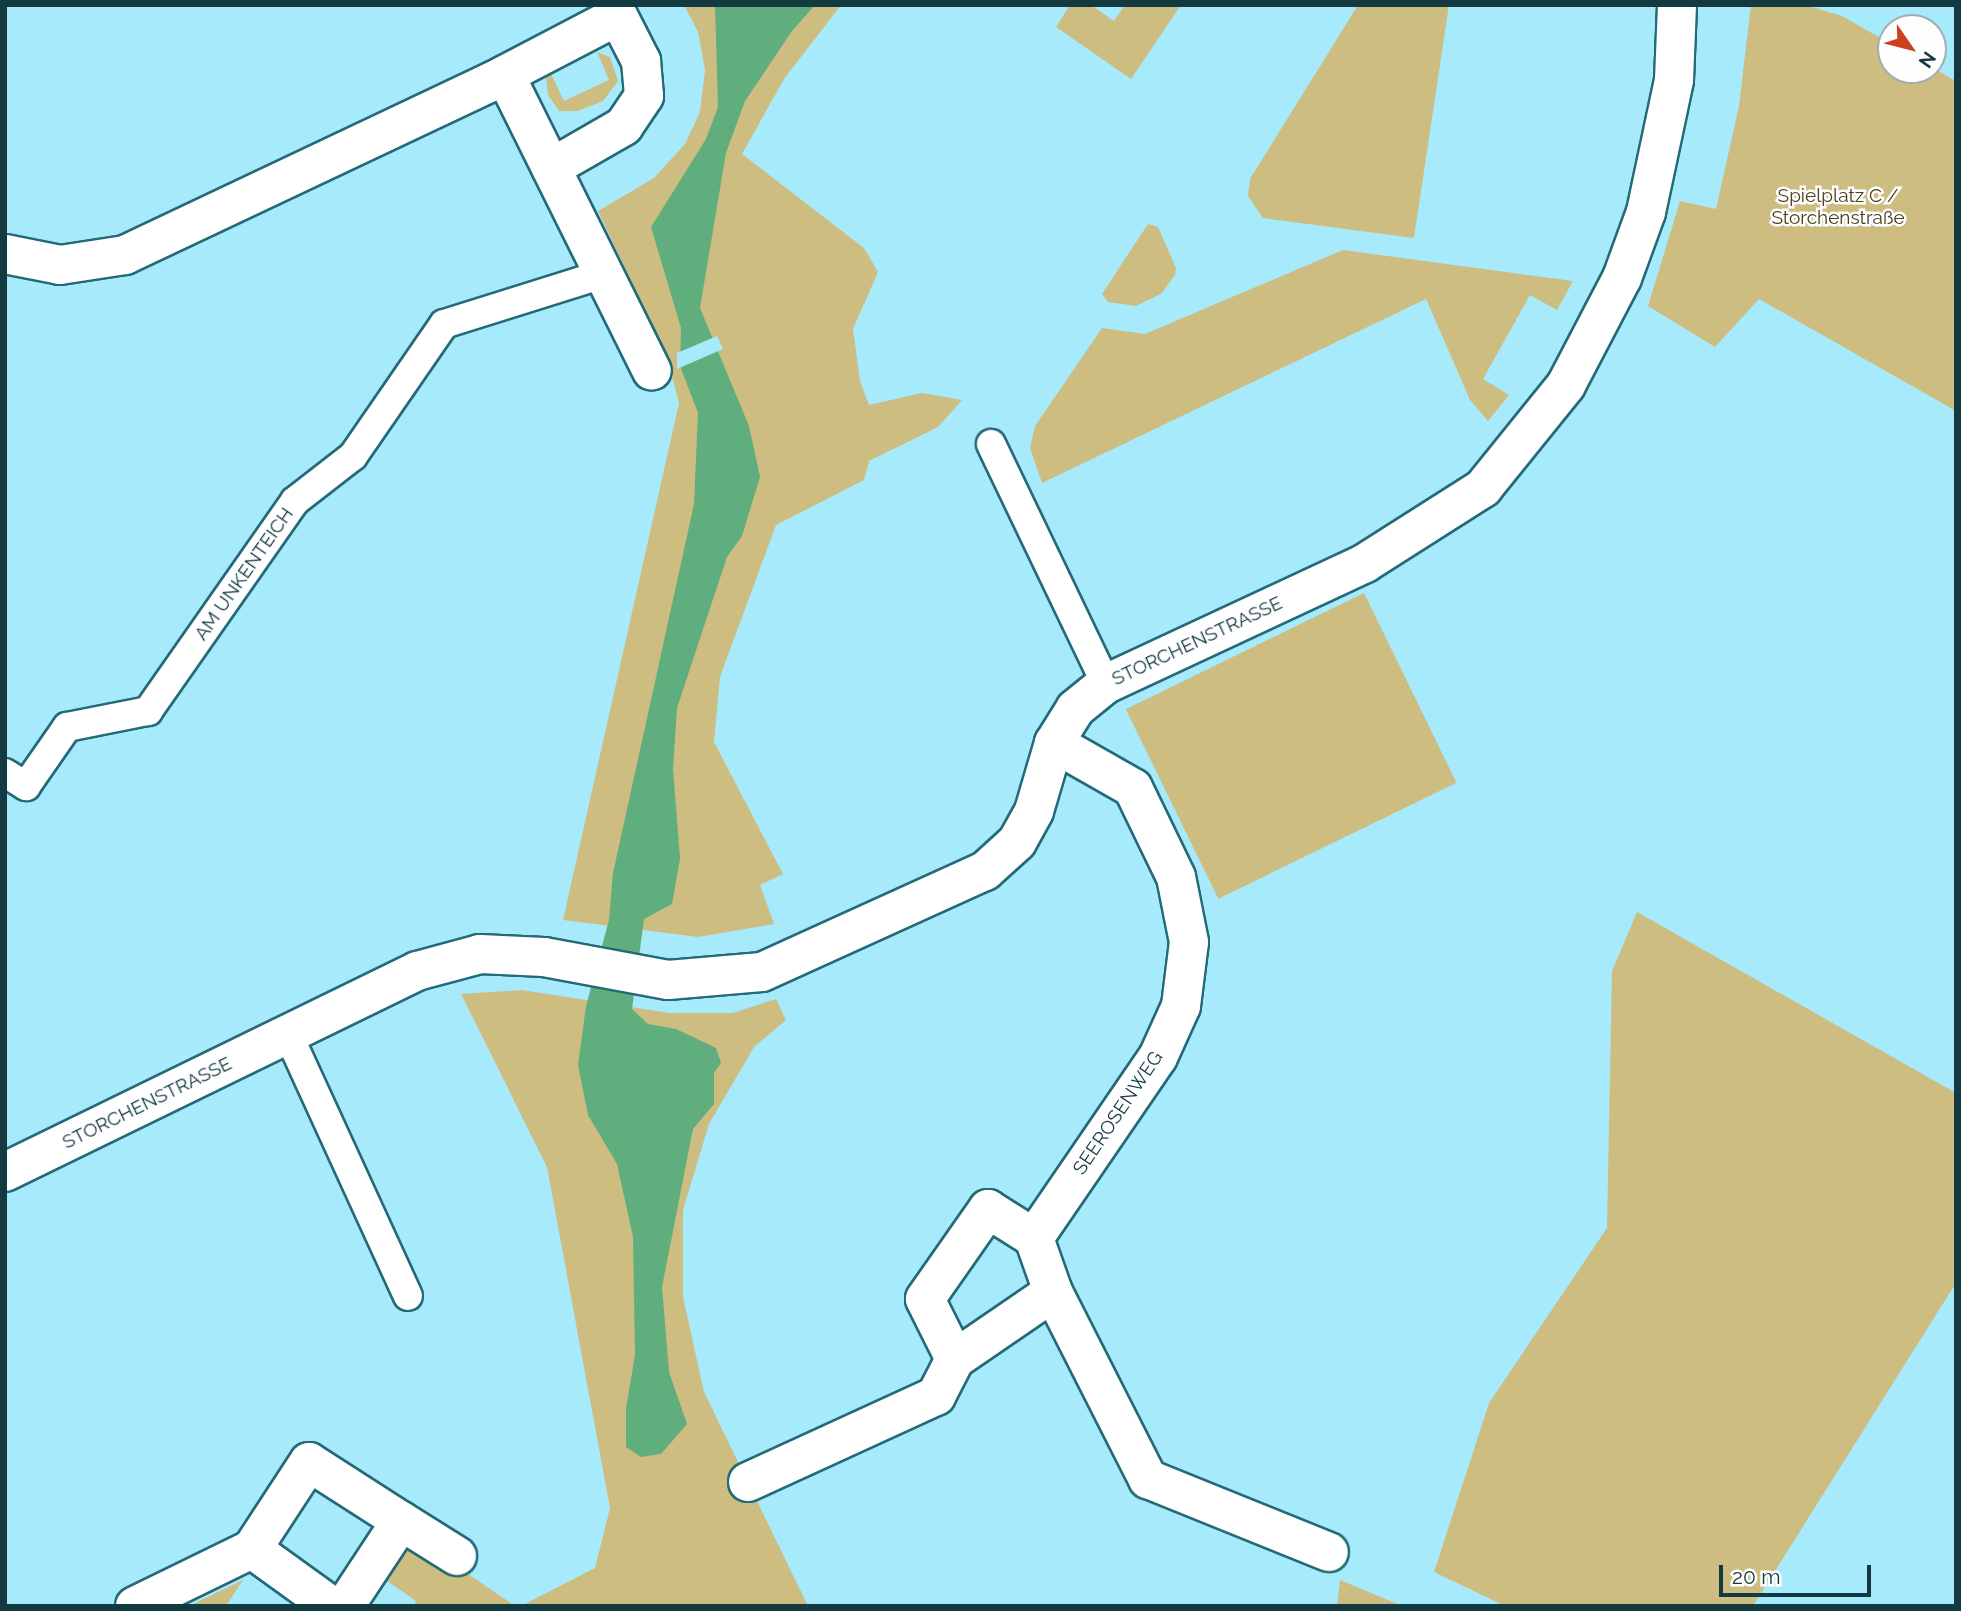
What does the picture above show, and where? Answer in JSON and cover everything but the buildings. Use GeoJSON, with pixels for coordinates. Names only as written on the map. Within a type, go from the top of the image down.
{"type":"FeatureCollection","features":[{"type":"Feature","properties":{"kind":"street","name":"STORCHENSTRASSE"},"geometry":{"type":"LineString","coordinates":[[5,1172],[417,971],[480,954],[565,961],[668,980],[762,972],[985,872],[1017,842],[1034,811],[1054,743],[1075,709],[1105,684],[1365,563],[1483,488],[1566,384],[1622,278],[1646,212],[1674,80],[1676,5]]}},
{"type":"Feature","properties":{"kind":"street"},"geometry":{"type":"LineString","coordinates":[[5,254],[60,265],[125,255],[505,75],[618,16],[642,61],[644,96],[624,127],[551,168]]}},
{"type":"Feature","properties":{"kind":"street"},"geometry":{"type":"LineString","coordinates":[[505,75],[652,371]]}},
{"type":"Feature","properties":{"kind":"street","name":"SEEROSENWEG"},"geometry":{"type":"LineString","coordinates":[[1034,1238],[1158,1057],[1181,1006],[1189,942],[1176,877],[1133,788],[1054,743]]}},
{"type":"Feature","properties":{"kind":"street"},"geometry":{"type":"LineString","coordinates":[[956,1359],[925,1299],[988,1209],[1034,1238],[1053,1292],[1147,1479],[1329,1552]]}},
{"type":"Feature","properties":{"kind":"street"},"geometry":{"type":"LineString","coordinates":[[748,1482],[936,1396],[956,1359],[1053,1292]]}},
{"type":"Feature","properties":{"kind":"street"},"geometry":{"type":"LineString","coordinates":[[135,1606],[252,1549],[309,1462],[457,1556]]}},
{"type":"Feature","properties":{"kind":"street"},"geometry":{"type":"LineString","coordinates":[[345,1606],[401,1521]]}},
{"type":"Feature","properties":{"kind":"street"},"geometry":{"type":"LineString","coordinates":[[252,1549],[331,1606]]}},
{"type":"Feature","properties":{"kind":"lane","name":"AM UNKENTEICH"},"geometry":{"type":"LineString","coordinates":[[16,780],[67,727],[148,711],[295,501],[353,456],[444,324],[604,274]]}},
{"type":"Feature","properties":{"kind":"lane"},"geometry":{"type":"LineString","coordinates":[[992,444],[1105,684]]}},
{"type":"Feature","properties":{"kind":"lane"},"geometry":{"type":"LineString","coordinates":[[288,1034],[408,1296]]}},
{"type":"Feature","properties":{"kind":"green space"},"geometry":{"type":"Polygon","coordinates":[[[684,5],[841,5],[784,79],[742,154],[864,248],[878,272],[853,329],[860,381],[869,405],[922,393],[962,400],[938,427],[869,461],[864,480],[776,525],[720,677],[714,742],[783,874],[760,885],[774,924],[698,937],[563,920],[679,403],[667,357],[598,211],[654,178],[685,144],[700,112],[705,70],[698,32],[684,5]]]}},
{"type":"Feature","properties":{"kind":"green space"},"geometry":{"type":"Polygon","coordinates":[[[1070,5],[1091,5],[1114,21],[1125,5],[1181,5],[1131,79],[1056,27],[1070,5]]]}},
{"type":"Feature","properties":{"kind":"green space"},"geometry":{"type":"Polygon","coordinates":[[[1358,5],[1449,5],[1414,238],[1263,218],[1248,196],[1250,179],[1358,5]]]}},
{"type":"Feature","properties":{"kind":"green space","name":"Spielplatz C / Storchenstraße"},"geometry":{"type":"Polygon","coordinates":[[[1751,5],[1805,5],[1842,16],[1877,36],[1877,84],[1947,84],[1947,76],[1956,81],[1956,411],[1759,299],[1715,347],[1648,306],[1680,201],[1716,209],[1739,106],[1751,5]]]}},
{"type":"Feature","properties":{"kind":"green space"},"geometry":{"type":"Polygon","coordinates":[[[597,52],[610,57],[618,81],[603,101],[578,111],[559,111],[548,95],[546,77],[551,74],[564,101],[609,80],[597,52]]]}},
{"type":"Feature","properties":{"kind":"green space"},"geometry":{"type":"Polygon","coordinates":[[[1148,224],[1158,227],[1176,268],[1175,275],[1161,294],[1136,306],[1108,302],[1102,294],[1148,224]]]}},
{"type":"Feature","properties":{"kind":"green space"},"geometry":{"type":"Polygon","coordinates":[[[1343,250],[1573,281],[1557,310],[1530,295],[1483,379],[1509,395],[1488,421],[1470,400],[1426,299],[1042,483],[1030,448],[1035,426],[1102,328],[1145,334],[1343,250]]]}},
{"type":"Feature","properties":{"kind":"green space"},"geometry":{"type":"Polygon","coordinates":[[[1364,593],[1456,783],[1218,899],[1126,709],[1364,593]]]}},
{"type":"Feature","properties":{"kind":"green space"},"geometry":{"type":"Polygon","coordinates":[[[1637,912],[1956,1093],[1956,1283],[1753,1606],[1505,1606],[1434,1572],[1489,1403],[1607,1228],[1612,971],[1637,912]]]}},
{"type":"Feature","properties":{"kind":"green space"},"geometry":{"type":"Polygon","coordinates":[[[522,990],[669,1013],[733,1013],[776,999],[786,1020],[754,1047],[709,1124],[683,1210],[683,1297],[704,1392],[808,1606],[521,1606],[595,1568],[610,1508],[547,1167],[461,994],[522,990]]]}},
{"type":"Feature","properties":{"kind":"green space"},"geometry":{"type":"Polygon","coordinates":[[[405,1547],[438,1570],[446,1559],[515,1606],[413,1606],[416,1601],[383,1578],[405,1547]]]}},
{"type":"Feature","properties":{"kind":"green space"},"geometry":{"type":"Polygon","coordinates":[[[243,1580],[226,1606],[189,1606],[243,1580]]]}},
{"type":"Feature","properties":{"kind":"green space"},"geometry":{"type":"Polygon","coordinates":[[[1340,1580],[1402,1606],[1337,1606],[1340,1580]]]}},
{"type":"Feature","properties":{"kind":"shaded area"},"geometry":{"type":"Polygon","coordinates":[[[715,5],[815,5],[792,31],[745,101],[726,153],[700,308],[749,426],[760,477],[742,536],[727,557],[677,708],[673,769],[680,859],[672,904],[644,919],[632,1009],[648,1024],[676,1029],[716,1048],[721,1063],[714,1073],[714,1104],[693,1129],[662,1287],[669,1372],[687,1424],[661,1454],[641,1457],[626,1447],[626,1409],[635,1355],[633,1237],[617,1164],[588,1115],[578,1065],[586,1006],[609,920],[613,873],[694,504],[698,413],[680,366],[681,328],[651,227],[706,139],[718,107],[715,5]]]}},
{"type":"Feature","properties":{"kind":"pier"},"geometry":{"type":"Polygon","coordinates":[[[717,336],[723,349],[677,369],[677,353],[717,336]]]}}]}
